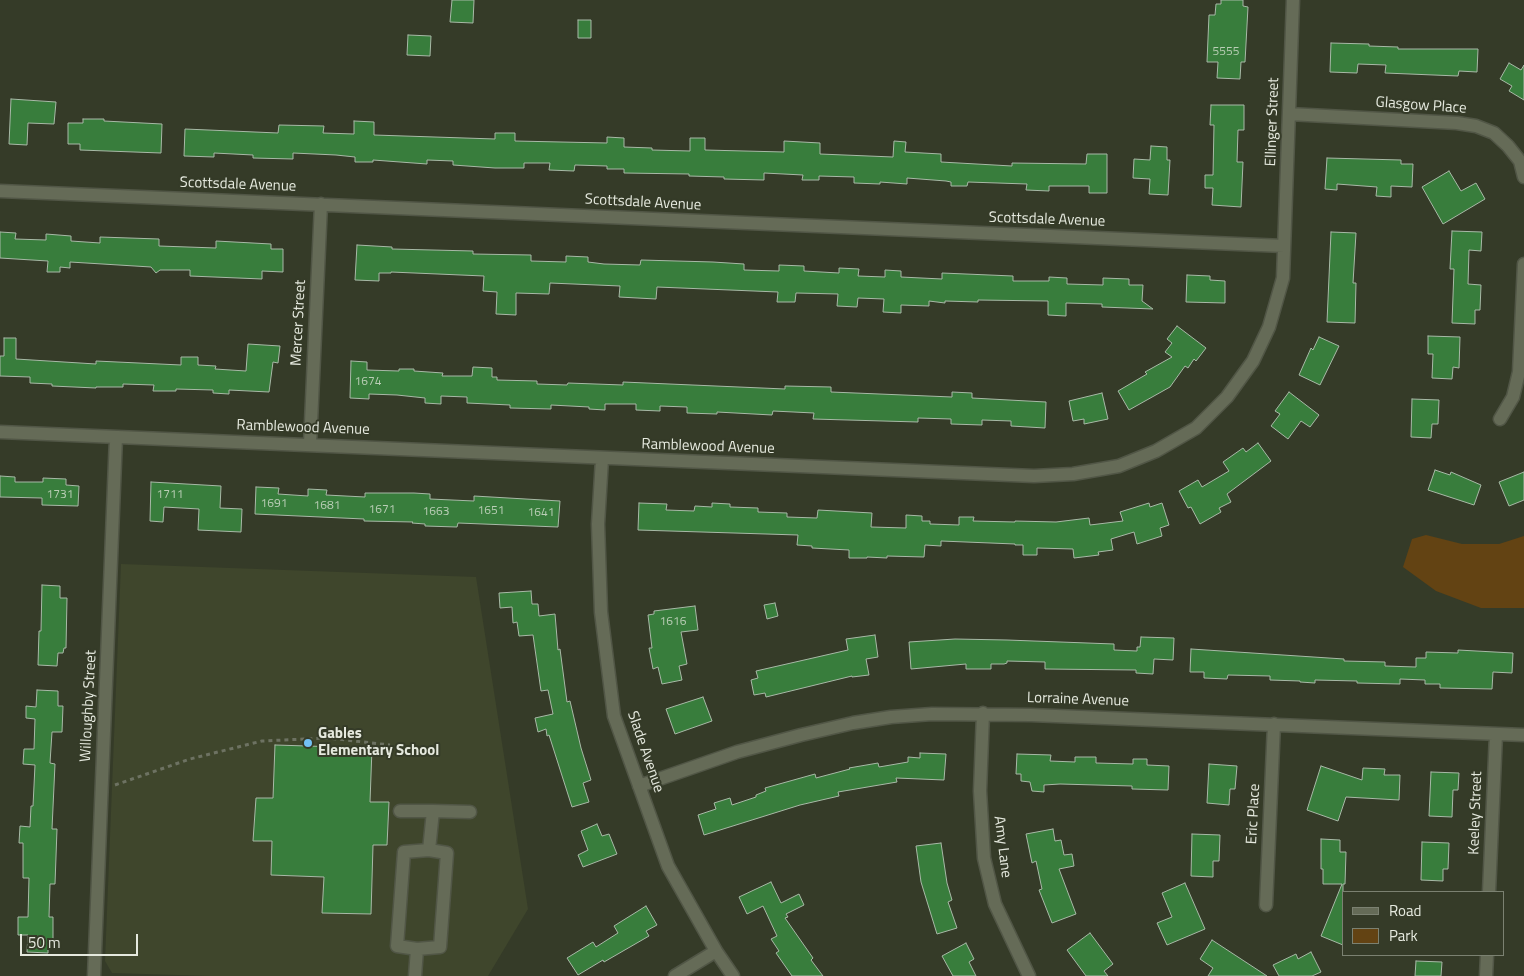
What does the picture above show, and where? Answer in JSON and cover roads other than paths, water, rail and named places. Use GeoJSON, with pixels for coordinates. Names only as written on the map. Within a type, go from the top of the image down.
{"type":"FeatureCollection","features":[{"type":"Feature","properties":{"kind":"street","name":"Ellinger Street"},"geometry":{"type":"LineString","coordinates":[[1284,246],[1293,0]]}},
{"type":"Feature","properties":{"kind":"street","name":"Glasgow Place"},"geometry":{"type":"LineString","coordinates":[[1289,114],[1458,123],[1476,126],[1494,133],[1508,146],[1520,161],[1524,177]]}},
{"type":"Feature","properties":{"kind":"street","name":"Scottsdale Avenue"},"geometry":{"type":"LineString","coordinates":[[0,191],[1284,246]]}},
{"type":"Feature","properties":{"kind":"street","name":"Mercer Street"},"geometry":{"type":"LineString","coordinates":[[310,444],[321,204]]}},
{"type":"Feature","properties":{"kind":"street","name":"Ramblewood Avenue"},"geometry":{"type":"LineString","coordinates":[[0,432],[1034,476],[1073,474],[1119,466],[1156,451],[1196,428],[1227,397],[1252,361],[1269,327],[1283,278],[1284,246]]}},
{"type":"Feature","properties":{"kind":"street"},"geometry":{"type":"LineString","coordinates":[[1500,419],[1513,397],[1518,372],[1524,264]]}},
{"type":"Feature","properties":{"kind":"street","name":"Willoughby Street"},"geometry":{"type":"LineString","coordinates":[[94,976],[116,437]]}},
{"type":"Feature","properties":{"kind":"street","name":"Slade Avenue"},"geometry":{"type":"LineString","coordinates":[[602,458],[598,524],[601,612],[614,716],[668,866],[716,951],[733,976]]}},
{"type":"Feature","properties":{"kind":"street","name":"Lorraine Avenue"},"geometry":{"type":"LineString","coordinates":[[640,786],[737,752],[801,735],[853,723],[891,717],[932,714],[1274,724],[1524,736]]}},
{"type":"Feature","properties":{"kind":"street","name":"Amy Lane"},"geometry":{"type":"LineString","coordinates":[[983,714],[980,791],[984,858],[995,904],[1029,976]]}},
{"type":"Feature","properties":{"kind":"street","name":"Eric Place"},"geometry":{"type":"LineString","coordinates":[[1266,905],[1274,724]]}},
{"type":"Feature","properties":{"kind":"street","name":"Keeley Street"},"geometry":{"type":"LineString","coordinates":[[1489,891],[1496,734]]}},
{"type":"Feature","properties":{"kind":"street"},"geometry":{"type":"LineString","coordinates":[[400,811],[470,812]]}},
{"type":"Feature","properties":{"kind":"street"},"geometry":{"type":"LineString","coordinates":[[429,850],[433,811]]}},
{"type":"Feature","properties":{"kind":"street"},"geometry":{"type":"LineString","coordinates":[[429,850],[447,853],[440,947],[417,949],[397,946],[404,852],[429,850]]}},
{"type":"Feature","properties":{"kind":"street"},"geometry":{"type":"LineString","coordinates":[[414,976],[417,949]]}},
{"type":"Feature","properties":{"kind":"street"},"geometry":{"type":"LineString","coordinates":[[675,976],[716,951]]}},
{"type":"Feature","properties":{"kind":"street"},"geometry":{"type":"LineString","coordinates":[[1486,956],[1486,976]]}},
{"type":"Feature","properties":{"kind":"place","name":"Gables Elementary School"},"geometry":{"type":"Point","coordinates":[308,743]}}]}
